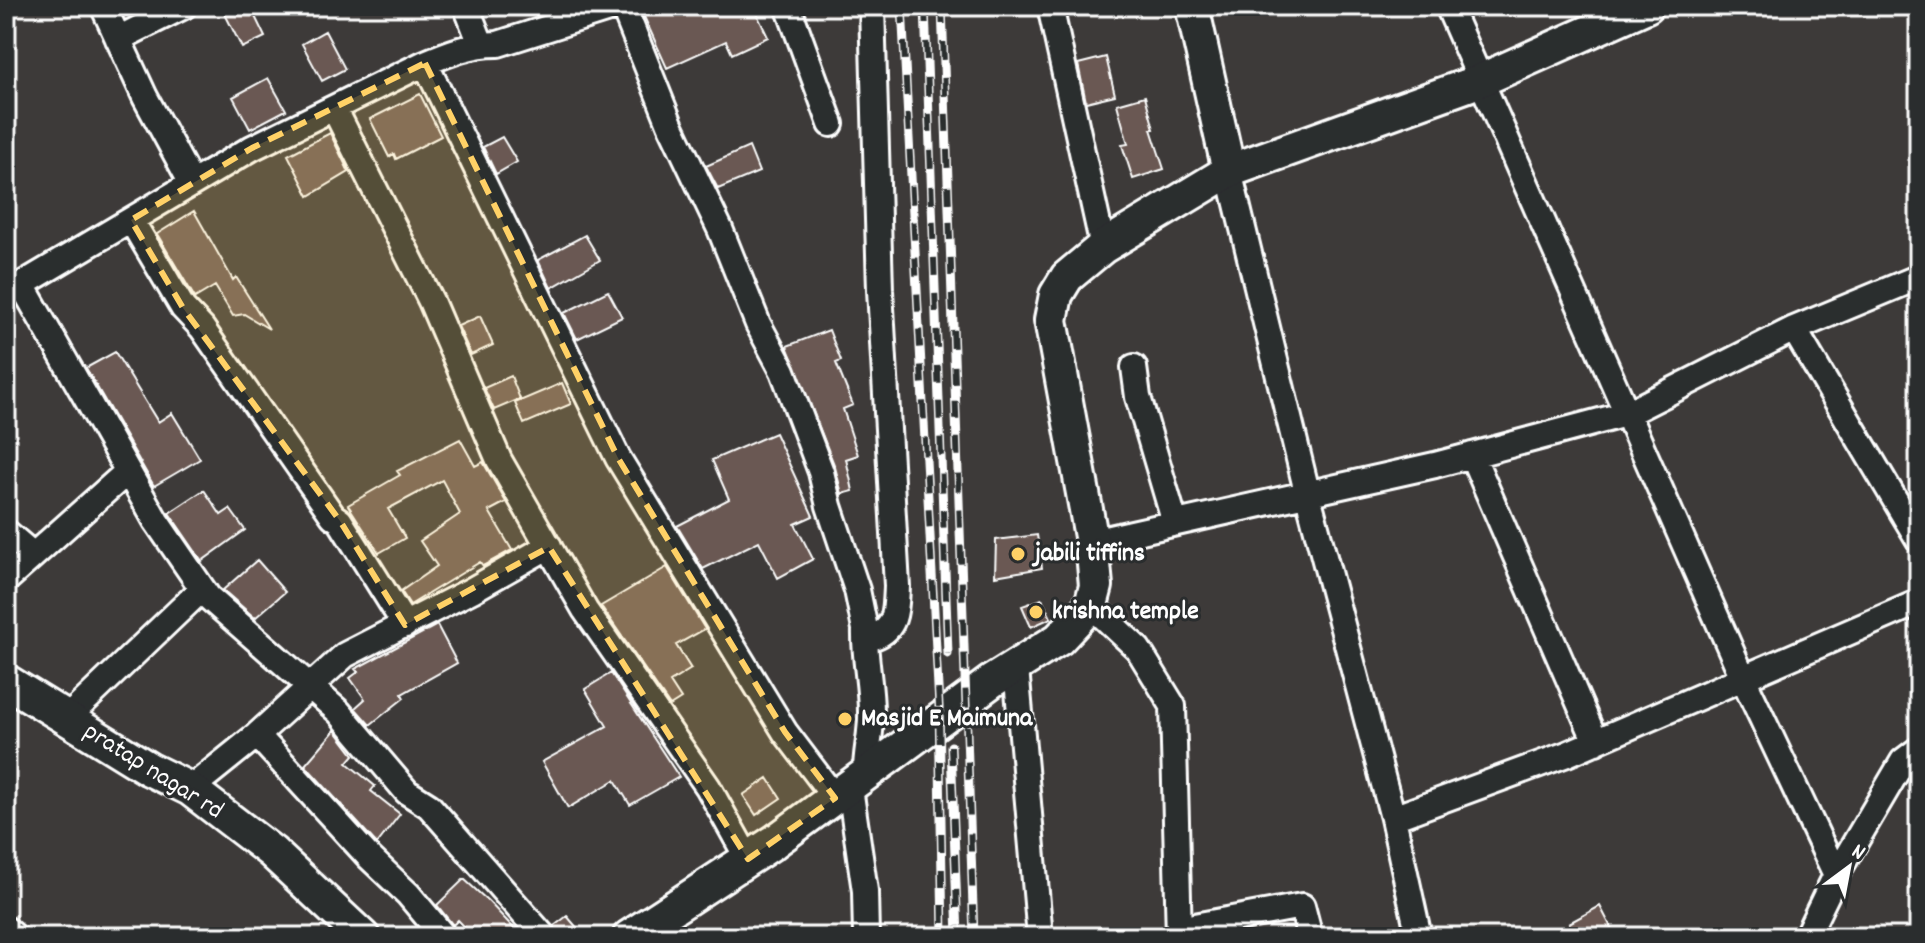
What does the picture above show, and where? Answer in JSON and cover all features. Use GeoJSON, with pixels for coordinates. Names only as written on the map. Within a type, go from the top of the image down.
{"type":"FeatureCollection","features":[{"type":"Feature","properties":{"kind":"street"},"geometry":{"type":"LineString","coordinates":[[103,6],[191,182]]}},
{"type":"Feature","properties":{"kind":"street"},"geometry":{"type":"LineString","coordinates":[[118,39],[184,6]]}},
{"type":"Feature","properties":{"kind":"street"},"geometry":{"type":"LineString","coordinates":[[466,6],[481,44]]}},
{"type":"Feature","properties":{"kind":"street"},"geometry":{"type":"LineString","coordinates":[[544,937],[429,806],[407,792],[391,769],[311,687],[215,604],[202,589],[176,553],[14,290],[252,148],[335,110],[425,63],[481,44],[498,44],[620,6],[670,124],[720,229],[758,324],[783,371],[821,472],[857,590],[865,629],[864,658],[872,716],[865,748],[850,787],[865,891],[866,937]]}},
{"type":"Feature","properties":{"kind":"street"},"geometry":{"type":"LineString","coordinates":[[788,6],[831,124]]}},
{"type":"Feature","properties":{"kind":"street"},"geometry":{"type":"LineString","coordinates":[[865,629],[874,637],[885,633],[896,613],[897,586],[880,290],[872,6]]}},
{"type":"Feature","properties":{"kind":"street"},"geometry":{"type":"LineString","coordinates":[[1050,6],[1103,247]]}},
{"type":"Feature","properties":{"kind":"street"},"geometry":{"type":"LineString","coordinates":[[1192,6],[1308,496],[1393,818],[1419,937]]}},
{"type":"Feature","properties":{"kind":"street"},"geometry":{"type":"LineString","coordinates":[[1448,6],[1744,680],[1836,875]]}},
{"type":"Feature","properties":{"kind":"street"},"geometry":{"type":"LineString","coordinates":[[629,937],[748,859],[1059,639],[1091,605],[1096,586],[1092,542],[1051,320],[1056,295],[1067,277],[1103,247],[1229,171],[1479,81],[1647,6]]}},
{"type":"Feature","properties":{"kind":"street"},"geometry":{"type":"LineString","coordinates":[[425,63],[618,458],[785,732],[850,787]]}},
{"type":"Feature","properties":{"kind":"street"},"geometry":{"type":"LineString","coordinates":[[335,110],[431,301],[488,439],[623,669],[708,787],[748,859]]}},
{"type":"Feature","properties":{"kind":"street"},"geometry":{"type":"LineString","coordinates":[[131,220],[183,308],[202,328],[333,516],[340,521],[405,625]]}},
{"type":"Feature","properties":{"kind":"street"},"geometry":{"type":"LineString","coordinates":[[1092,542],[1308,496],[1626,414],[1794,329],[1919,277]]}},
{"type":"Feature","properties":{"kind":"street"},"geometry":{"type":"LineString","coordinates":[[1794,329],[1911,512],[1919,540]]}},
{"type":"Feature","properties":{"kind":"street"},"geometry":{"type":"LineString","coordinates":[[1134,367],[1138,397],[1175,523]]}},
{"type":"Feature","properties":{"kind":"street"},"geometry":{"type":"LineString","coordinates":[[1472,455],[1596,742]]}},
{"type":"Feature","properties":{"kind":"street"},"geometry":{"type":"LineString","coordinates":[[6,580],[127,472]]}},
{"type":"Feature","properties":{"kind":"street"},"geometry":{"type":"LineString","coordinates":[[6,532],[33,555]]}},
{"type":"Feature","properties":{"kind":"street"},"geometry":{"type":"LineString","coordinates":[[190,789],[257,735],[272,718],[345,655],[549,546]]}},
{"type":"Feature","properties":{"kind":"street"},"geometry":{"type":"LineString","coordinates":[[67,718],[202,589]]}},
{"type":"Feature","properties":{"kind":"street"},"geometry":{"type":"LineString","coordinates":[[1393,818],[1596,742],[1919,602]]}},
{"type":"Feature","properties":{"kind":"street"},"geometry":{"type":"LineString","coordinates":[[1091,605],[1138,649],[1173,706],[1178,933],[1302,906],[1310,937]]}},
{"type":"Feature","properties":{"kind":"street"},"geometry":{"type":"LineString","coordinates":[[1016,668],[1040,937]]}},
{"type":"Feature","properties":{"kind":"street","name":"pratap nagar rd"},"geometry":{"type":"LineString","coordinates":[[6,681],[149,769],[190,789],[272,852],[363,937]]}},
{"type":"Feature","properties":{"kind":"street"},"geometry":{"type":"LineString","coordinates":[[257,735],[368,856],[408,894],[444,937]]}},
{"type":"Feature","properties":{"kind":"street"},"geometry":{"type":"LineString","coordinates":[[1806,937],[1836,875],[1903,761],[1919,749]]}},
{"type":"Feature","properties":{"kind":"street"},"geometry":{"type":"LineString","coordinates":[[6,929],[15,937]]}},
{"type":"Feature","properties":{"kind":"highlighted area"},"geometry":{"type":"Polygon","coordinates":[[[425,63],[618,458],[785,732],[835,798],[748,859],[549,547],[405,625],[340,521],[183,308],[131,220],[252,148],[425,63]]]}},
{"type":"Feature","properties":{"kind":"building"},"geometry":{"type":"Polygon","coordinates":[[[221,6],[250,6],[265,37],[242,48],[221,6]]]}},
{"type":"Feature","properties":{"kind":"building"},"geometry":{"type":"Polygon","coordinates":[[[650,6],[753,6],[768,37],[732,54],[726,41],[667,68],[641,10],[650,6]]]}},
{"type":"Feature","properties":{"kind":"building"},"geometry":{"type":"Polygon","coordinates":[[[325,31],[345,69],[322,81],[302,44],[325,31]]]}},
{"type":"Feature","properties":{"kind":"building"},"geometry":{"type":"Polygon","coordinates":[[[1106,57],[1115,95],[1086,102],[1078,64],[1106,57]]]}},
{"type":"Feature","properties":{"kind":"building"},"geometry":{"type":"Polygon","coordinates":[[[268,78],[286,110],[250,129],[233,97],[268,78]]]}},
{"type":"Feature","properties":{"kind":"building"},"geometry":{"type":"Polygon","coordinates":[[[420,94],[441,136],[396,159],[394,154],[389,157],[370,119],[420,94]]]}},
{"type":"Feature","properties":{"kind":"building"},"geometry":{"type":"Polygon","coordinates":[[[1145,96],[1154,129],[1151,129],[1164,169],[1133,179],[1122,145],[1128,144],[1117,104],[1145,96]]]}},
{"type":"Feature","properties":{"kind":"building"},"geometry":{"type":"Polygon","coordinates":[[[330,133],[349,172],[309,196],[288,155],[330,133]]]}},
{"type":"Feature","properties":{"kind":"building"},"geometry":{"type":"Polygon","coordinates":[[[502,137],[517,162],[496,174],[483,147],[502,137]]]}},
{"type":"Feature","properties":{"kind":"building"},"geometry":{"type":"Polygon","coordinates":[[[749,147],[759,172],[718,189],[706,166],[749,147]]]}},
{"type":"Feature","properties":{"kind":"building"},"geometry":{"type":"Polygon","coordinates":[[[194,211],[233,280],[236,277],[269,329],[244,314],[233,316],[215,286],[195,298],[157,234],[194,211]]]}},
{"type":"Feature","properties":{"kind":"building"},"geometry":{"type":"Polygon","coordinates":[[[585,235],[600,260],[551,288],[538,260],[585,235]]]}},
{"type":"Feature","properties":{"kind":"building"},"geometry":{"type":"Polygon","coordinates":[[[608,291],[622,317],[577,339],[564,313],[608,291]]]}},
{"type":"Feature","properties":{"kind":"building"},"geometry":{"type":"Polygon","coordinates":[[[480,316],[493,345],[471,355],[458,326],[480,316]]]}},
{"type":"Feature","properties":{"kind":"building"},"geometry":{"type":"Polygon","coordinates":[[[829,330],[841,361],[836,363],[853,405],[843,409],[858,455],[846,459],[853,491],[842,494],[835,467],[787,346],[829,330]]]}},
{"type":"Feature","properties":{"kind":"building"},"geometry":{"type":"Polygon","coordinates":[[[115,352],[158,422],[172,413],[200,459],[154,486],[86,368],[115,352]]]}},
{"type":"Feature","properties":{"kind":"building"},"geometry":{"type":"Polygon","coordinates":[[[511,376],[520,399],[494,410],[484,388],[511,376]]]}},
{"type":"Feature","properties":{"kind":"building"},"geometry":{"type":"Polygon","coordinates":[[[562,383],[571,404],[524,424],[515,403],[562,383]]]}},
{"type":"Feature","properties":{"kind":"building"},"geometry":{"type":"Polygon","coordinates":[[[775,433],[813,516],[795,524],[813,559],[778,578],[759,541],[703,569],[677,526],[729,499],[712,460],[775,433]]]}},
{"type":"Feature","properties":{"kind":"building"},"geometry":{"type":"Polygon","coordinates":[[[460,439],[475,466],[483,462],[506,502],[489,511],[512,550],[483,566],[480,562],[410,605],[401,591],[437,566],[420,541],[460,514],[442,480],[388,509],[405,538],[379,553],[348,505],[400,475],[397,471],[460,439]]]}},
{"type":"Feature","properties":{"kind":"building"},"geometry":{"type":"Polygon","coordinates":[[[204,490],[221,515],[230,509],[245,530],[202,561],[169,513],[204,490]]]}},
{"type":"Feature","properties":{"kind":"building","name":"jabili tiffins"},"geometry":{"type":"Polygon","coordinates":[[[1037,535],[1042,568],[995,576],[996,540],[1037,535]]]}},
{"type":"Feature","properties":{"kind":"building"},"geometry":{"type":"Polygon","coordinates":[[[257,560],[285,592],[255,618],[223,590],[257,560]]]}},
{"type":"Feature","properties":{"kind":"building"},"geometry":{"type":"Polygon","coordinates":[[[667,567],[705,629],[676,645],[691,669],[670,682],[681,699],[670,706],[601,606],[667,567]]]}},
{"type":"Feature","properties":{"kind":"building","name":"krishna temple"},"geometry":{"type":"Polygon","coordinates":[[[1042,599],[1051,618],[1031,627],[1022,606],[1042,599]]]}},
{"type":"Feature","properties":{"kind":"building"},"geometry":{"type":"Polygon","coordinates":[[[437,625],[457,663],[402,694],[404,698],[370,725],[355,708],[365,699],[350,678],[358,672],[355,669],[437,625]]]}},
{"type":"Feature","properties":{"kind":"building"},"geometry":{"type":"Polygon","coordinates":[[[611,673],[679,777],[630,805],[615,780],[568,808],[542,762],[607,726],[585,689],[611,673]]]}},
{"type":"Feature","properties":{"kind":"building"},"geometry":{"type":"Polygon","coordinates":[[[335,730],[354,755],[347,763],[375,786],[371,791],[400,814],[377,844],[305,765],[335,730]]]}},
{"type":"Feature","properties":{"kind":"building"},"geometry":{"type":"Polygon","coordinates":[[[768,778],[781,798],[756,815],[743,795],[768,778]]]}},
{"type":"Feature","properties":{"kind":"building"},"geometry":{"type":"Polygon","coordinates":[[[464,879],[522,937],[474,937],[458,920],[453,925],[437,905],[464,879]]]}},
{"type":"Feature","properties":{"kind":"building"},"geometry":{"type":"Polygon","coordinates":[[[1600,906],[1616,937],[1575,937],[1569,923],[1600,906]]]}},
{"type":"Feature","properties":{"kind":"building"},"geometry":{"type":"Polygon","coordinates":[[[567,916],[585,937],[559,937],[554,926],[567,916]]]}},
{"type":"Feature","properties":{"kind":"railway"},"geometry":{"type":"LineString","coordinates":[[902,6],[939,706],[943,937]]}},
{"type":"Feature","properties":{"kind":"railway"},"geometry":{"type":"LineString","coordinates":[[925,6],[948,654]]}},
{"type":"Feature","properties":{"kind":"railway"},"geometry":{"type":"LineString","coordinates":[[942,6],[974,937]]}},
{"type":"Feature","properties":{"kind":"railway"},"geometry":{"type":"LineString","coordinates":[[951,746],[958,937]]}},
{"type":"Feature","properties":{"kind":"place","name":"jabili tiffins"},"geometry":{"type":"Point","coordinates":[1018,554]}},
{"type":"Feature","properties":{"kind":"place","name":"krishna temple"},"geometry":{"type":"Point","coordinates":[1036,612]}},
{"type":"Feature","properties":{"kind":"place","name":"Masjid E Maimuna"},"geometry":{"type":"Point","coordinates":[845,719]}}]}
